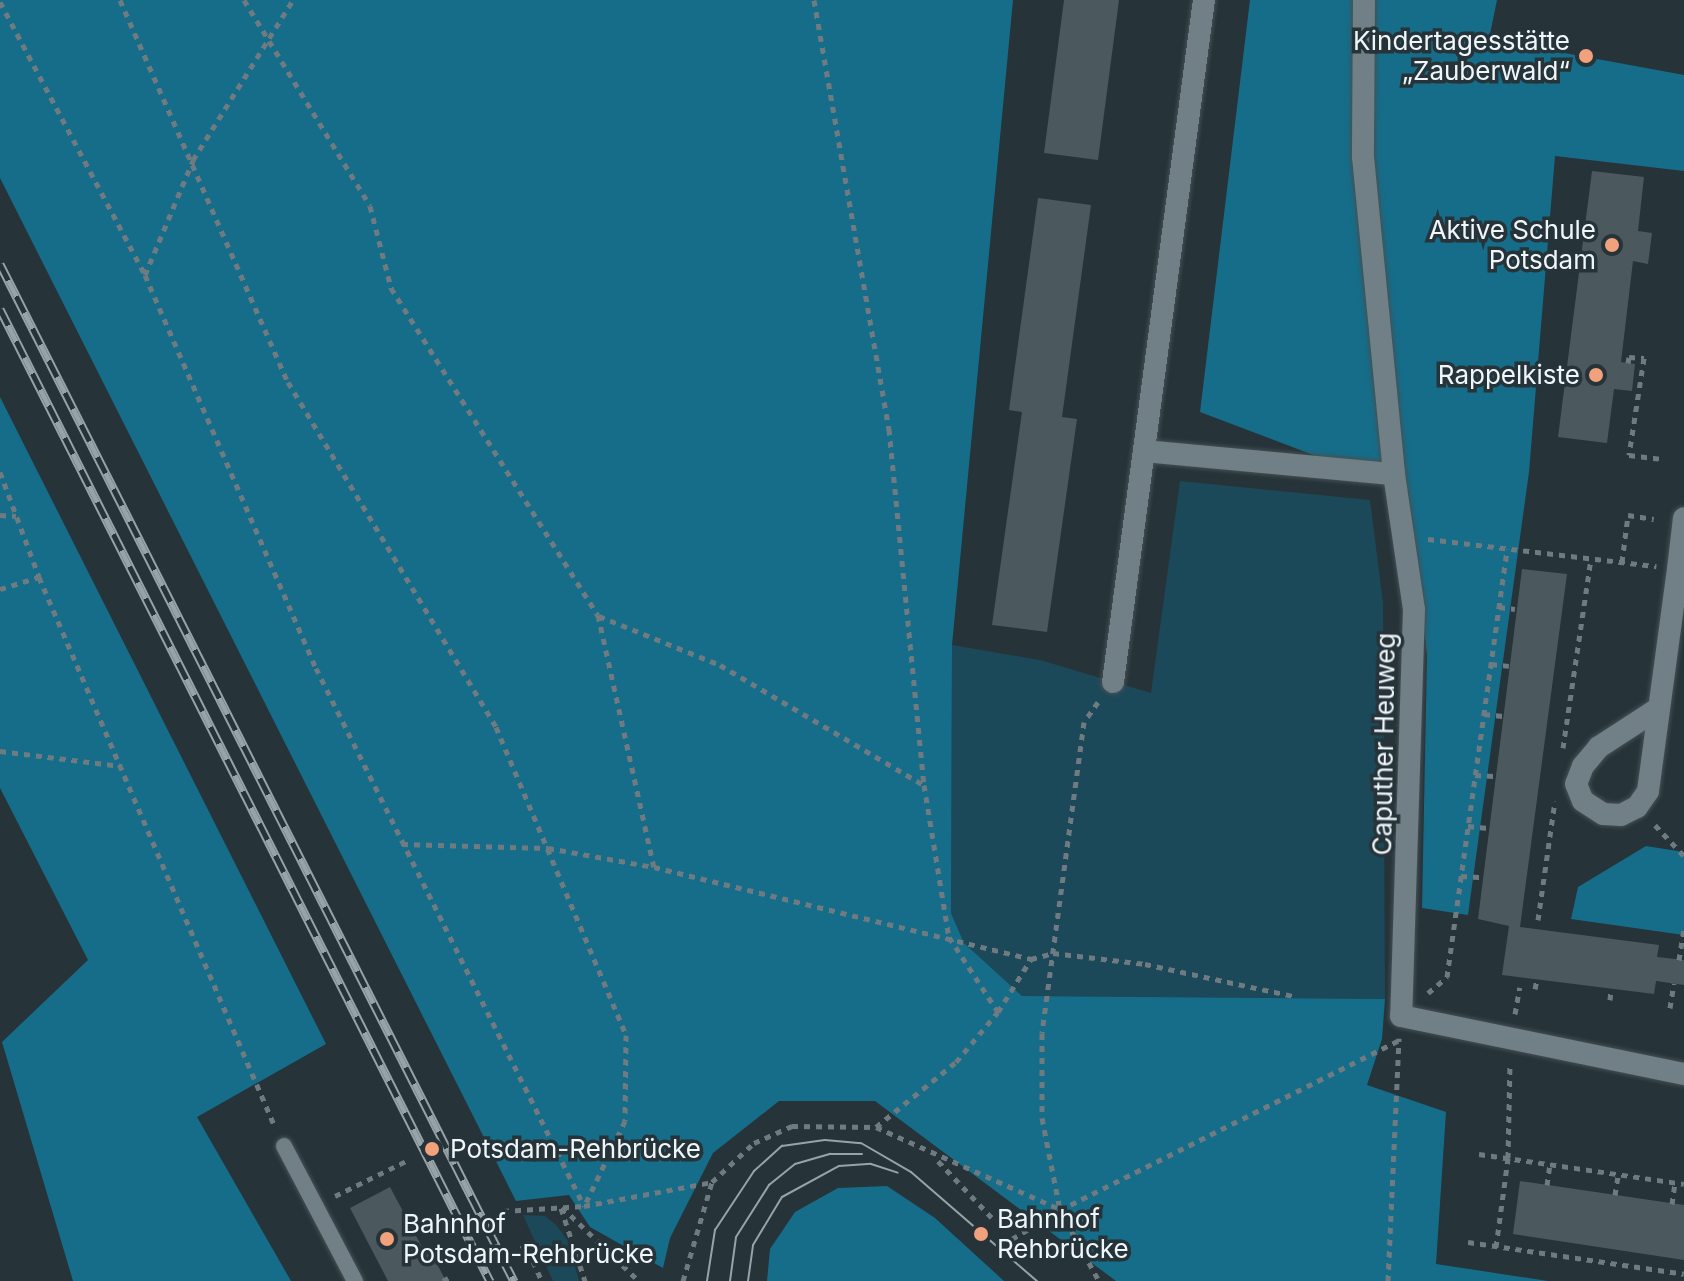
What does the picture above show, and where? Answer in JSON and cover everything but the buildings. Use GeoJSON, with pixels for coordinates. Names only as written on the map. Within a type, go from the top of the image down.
{"type":"FeatureCollection","features":[{"type":"Feature","properties":{"kind":"street"},"geometry":{"type":"LineString","coordinates":[[1113,682],[1204,0]]}},
{"type":"Feature","properties":{"kind":"street","name":"Caputher Heuweg"},"geometry":{"type":"LineString","coordinates":[[1364,0],[1363,157],[1394,474],[1414,609],[1415,678],[1401,1016],[1510,1037]]}},
{"type":"Feature","properties":{"kind":"street"},"geometry":{"type":"LineString","coordinates":[[1144,451],[1394,474]]}},
{"type":"Feature","properties":{"kind":"street"},"geometry":{"type":"LineString","coordinates":[[1659,708],[1599,747],[1576,784],[1583,801],[1603,814],[1621,815],[1637,807],[1648,791],[1678,569],[1684,518]]}},
{"type":"Feature","properties":{"kind":"street"},"geometry":{"type":"LineString","coordinates":[[1510,1037],[1684,1074]]}},
{"type":"Feature","properties":{"kind":"lane"},"geometry":{"type":"LineString","coordinates":[[284,1146],[355,1281]]}},
{"type":"Feature","properties":{"kind":"path"},"geometry":{"type":"LineString","coordinates":[[120,0],[193,160],[288,382],[496,727],[626,1035],[625,1121],[584,1206]]}},
{"type":"Feature","properties":{"kind":"path"},"geometry":{"type":"LineString","coordinates":[[244,0],[370,206],[391,288],[598,615],[654,867]]}},
{"type":"Feature","properties":{"kind":"path"},"geometry":{"type":"LineString","coordinates":[[145,275],[193,160],[293,0]]}},
{"type":"Feature","properties":{"kind":"path"},"geometry":{"type":"LineString","coordinates":[[814,0],[889,429],[924,785],[949,937],[998,1012]]}},
{"type":"Feature","properties":{"kind":"path"},"geometry":{"type":"LineString","coordinates":[[0,2],[145,275],[229,476],[402,844],[584,1206]]}},
{"type":"Feature","properties":{"kind":"path"},"geometry":{"type":"LineString","coordinates":[[1628,363],[1629,357],[1644,358],[1629,455],[1664,459]]}},
{"type":"Feature","properties":{"kind":"path"},"geometry":{"type":"LineString","coordinates":[[0,472],[39,577],[284,1146]]}},
{"type":"Feature","properties":{"kind":"path"},"geometry":{"type":"LineString","coordinates":[[0,515],[16,516]]}},
{"type":"Feature","properties":{"kind":"path"},"geometry":{"type":"LineString","coordinates":[[1622,562],[1628,515],[1654,519]]}},
{"type":"Feature","properties":{"kind":"path"},"geometry":{"type":"LineString","coordinates":[[1403,536],[1678,569]]}},
{"type":"Feature","properties":{"kind":"path"},"geometry":{"type":"LineString","coordinates":[[1447,977],[1507,549]]}},
{"type":"Feature","properties":{"kind":"path"},"geometry":{"type":"LineString","coordinates":[[1561,763],[1591,559]]}},
{"type":"Feature","properties":{"kind":"path"},"geometry":{"type":"LineString","coordinates":[[0,589],[39,577]]}},
{"type":"Feature","properties":{"kind":"path"},"geometry":{"type":"LineString","coordinates":[[1499,607],[1515,609]]}},
{"type":"Feature","properties":{"kind":"path"},"geometry":{"type":"LineString","coordinates":[[598,615],[720,665],[924,785]]}},
{"type":"Feature","properties":{"kind":"path"},"geometry":{"type":"LineString","coordinates":[[1491,664],[1509,666]]}},
{"type":"Feature","properties":{"kind":"path"},"geometry":{"type":"LineString","coordinates":[[1099,1281],[1079,1253],[1060,1210],[1042,1118],[1042,1033],[1084,722],[1113,682]]}},
{"type":"Feature","properties":{"kind":"path"},"geometry":{"type":"LineString","coordinates":[[1484,714],[1503,716]]}},
{"type":"Feature","properties":{"kind":"path"},"geometry":{"type":"LineString","coordinates":[[0,751],[122,766]]}},
{"type":"Feature","properties":{"kind":"path"},"geometry":{"type":"LineString","coordinates":[[1475,775],[1494,776]]}},
{"type":"Feature","properties":{"kind":"path"},"geometry":{"type":"LineString","coordinates":[[1538,920],[1556,794]]}},
{"type":"Feature","properties":{"kind":"path"},"geometry":{"type":"LineString","coordinates":[[1637,807],[1684,856]]}},
{"type":"Feature","properties":{"kind":"path"},"geometry":{"type":"LineString","coordinates":[[1468,826],[1488,828]]}},
{"type":"Feature","properties":{"kind":"path"},"geometry":{"type":"LineString","coordinates":[[402,844],[548,848],[654,867],[1031,959],[1053,953],[1145,964],[1293,996]]}},
{"type":"Feature","properties":{"kind":"path"},"geometry":{"type":"LineString","coordinates":[[1461,876],[1483,877]]}},
{"type":"Feature","properties":{"kind":"path"},"geometry":{"type":"LineString","coordinates":[[1679,960],[1684,929]]}},
{"type":"Feature","properties":{"kind":"path"},"geometry":{"type":"LineString","coordinates":[[876,1127],[956,1062],[998,1012],[1031,959]]}},
{"type":"Feature","properties":{"kind":"path"},"geometry":{"type":"LineString","coordinates":[[1535,989],[1537,979]]}},
{"type":"Feature","properties":{"kind":"path"},"geometry":{"type":"LineString","coordinates":[[1670,1008],[1674,983]]}},
{"type":"Feature","properties":{"kind":"path"},"geometry":{"type":"LineString","coordinates":[[1496,1247],[1508,1158],[1510,1037],[1520,987]]}},
{"type":"Feature","properties":{"kind":"path"},"geometry":{"type":"LineString","coordinates":[[1610,1000],[1611,989]]}},
{"type":"Feature","properties":{"kind":"path"},"geometry":{"type":"LineString","coordinates":[[1012,1239],[1060,1210],[1399,1040],[1388,1281]]}},
{"type":"Feature","properties":{"kind":"path"},"geometry":{"type":"LineString","coordinates":[[683,1281],[712,1182],[754,1143],[792,1126],[876,1127],[935,1158],[1006,1181],[1060,1210]]}},
{"type":"Feature","properties":{"kind":"path"},"geometry":{"type":"LineString","coordinates":[[1479,1154],[1684,1184]]}},
{"type":"Feature","properties":{"kind":"path"},"geometry":{"type":"LineString","coordinates":[[935,1158],[992,1218]]}},
{"type":"Feature","properties":{"kind":"path"},"geometry":{"type":"LineString","coordinates":[[316,1205],[406,1161]]}},
{"type":"Feature","properties":{"kind":"path"},"geometry":{"type":"LineString","coordinates":[[1547,1185],[1550,1164]]}},
{"type":"Feature","properties":{"kind":"path"},"geometry":{"type":"LineString","coordinates":[[1615,1195],[1618,1175]]}},
{"type":"Feature","properties":{"kind":"path"},"geometry":{"type":"LineString","coordinates":[[503,1211],[584,1206],[712,1182]]}},
{"type":"Feature","properties":{"kind":"path"},"geometry":{"type":"LineString","coordinates":[[1672,1204],[1675,1183]]}},
{"type":"Feature","properties":{"kind":"path"},"geometry":{"type":"LineString","coordinates":[[561,1207],[585,1281]]}},
{"type":"Feature","properties":{"kind":"path"},"geometry":{"type":"LineString","coordinates":[[561,1207],[639,1281]]}},
{"type":"Feature","properties":{"kind":"path"},"geometry":{"type":"LineString","coordinates":[[1468,1242],[1684,1274]]}},
{"type":"Feature","properties":{"kind":"path"},"geometry":{"type":"LineString","coordinates":[[521,1245],[528,1250],[542,1281]]}},
{"type":"Feature","properties":{"kind":"shaded area"},"geometry":{"type":"Polygon","coordinates":[[[0,0],[1013,0],[952,645],[951,913],[964,943],[1022,996],[1385,999],[1382,1039],[1367,1085],[1446,1112],[1436,1264],[1548,1281],[1116,1281],[875,1101],[779,1101],[713,1153],[670,1238],[663,1268],[590,1227],[569,1195],[516,1201],[0,178],[0,0]]]}},
{"type":"Feature","properties":{"kind":"shaded area"},"geometry":{"type":"Polygon","coordinates":[[[1250,0],[1497,0],[1489,39],[1684,75],[1684,171],[1555,156],[1529,472],[1468,915],[1422,908],[1427,655],[1408,491],[1200,412],[1250,0]]]}},
{"type":"Feature","properties":{"kind":"shaded area"},"geometry":{"type":"Polygon","coordinates":[[[0,397],[326,1044],[197,1117],[291,1281],[73,1281],[2,1042],[88,960],[0,788],[0,397]]]}},
{"type":"Feature","properties":{"kind":"shaded area"},"geometry":{"type":"Polygon","coordinates":[[[1180,481],[1370,500],[1383,603],[1385,999],[1022,996],[964,943],[951,913],[952,645],[1040,660],[1151,693],[1180,481]]]}},
{"type":"Feature","properties":{"kind":"shaded area"},"geometry":{"type":"Polygon","coordinates":[[[1646,846],[1684,852],[1684,935],[1571,919],[1578,887],[1646,846]]]}},
{"type":"Feature","properties":{"kind":"shaded area"},"geometry":{"type":"Polygon","coordinates":[[[887,1186],[935,1218],[1004,1281],[767,1281],[770,1249],[795,1212],[838,1188],[887,1186]]]}},
{"type":"Feature","properties":{"kind":"shaded area"},"geometry":{"type":"Polygon","coordinates":[[[523,1215],[545,1216],[556,1225],[568,1241],[579,1281],[553,1281],[523,1215]]]}},
{"type":"Feature","properties":{"kind":"tram line"},"geometry":{"type":"LineString","coordinates":[[707,1281],[715,1230],[754,1171],[782,1146],[825,1140],[861,1143],[911,1172],[1037,1281]]}},
{"type":"Feature","properties":{"kind":"tram line"},"geometry":{"type":"LineString","coordinates":[[730,1281],[736,1237],[769,1185],[795,1164],[831,1154],[862,1154]]}},
{"type":"Feature","properties":{"kind":"tram line"},"geometry":{"type":"LineString","coordinates":[[748,1281],[753,1245],[782,1197],[839,1166],[871,1164],[898,1173]]}},
{"type":"Feature","properties":{"kind":"railway"},"geometry":{"type":"LineString","coordinates":[[0,264],[514,1281]]}},
{"type":"Feature","properties":{"kind":"railway"},"geometry":{"type":"LineString","coordinates":[[0,309],[490,1281]]}},
{"type":"Feature","properties":{"kind":"place","name":"Kindertagesstätte „Zauberwald“"},"geometry":{"type":"Point","coordinates":[1586,56]}},
{"type":"Feature","properties":{"kind":"place","name":"Aktive Schule Potsdam"},"geometry":{"type":"Point","coordinates":[1612,245]}},
{"type":"Feature","properties":{"kind":"place","name":"Rappelkiste"},"geometry":{"type":"Point","coordinates":[1596,375]}},
{"type":"Feature","properties":{"kind":"place","name":"Potsdam-Rehbrücke"},"geometry":{"type":"Point","coordinates":[432,1149]}},
{"type":"Feature","properties":{"kind":"place","name":"Bahnhof Rehbrücke"},"geometry":{"type":"Point","coordinates":[981,1234]}},
{"type":"Feature","properties":{"kind":"place","name":"Bahnhof Potsdam-Rehbrücke"},"geometry":{"type":"Point","coordinates":[387,1239]}}]}
